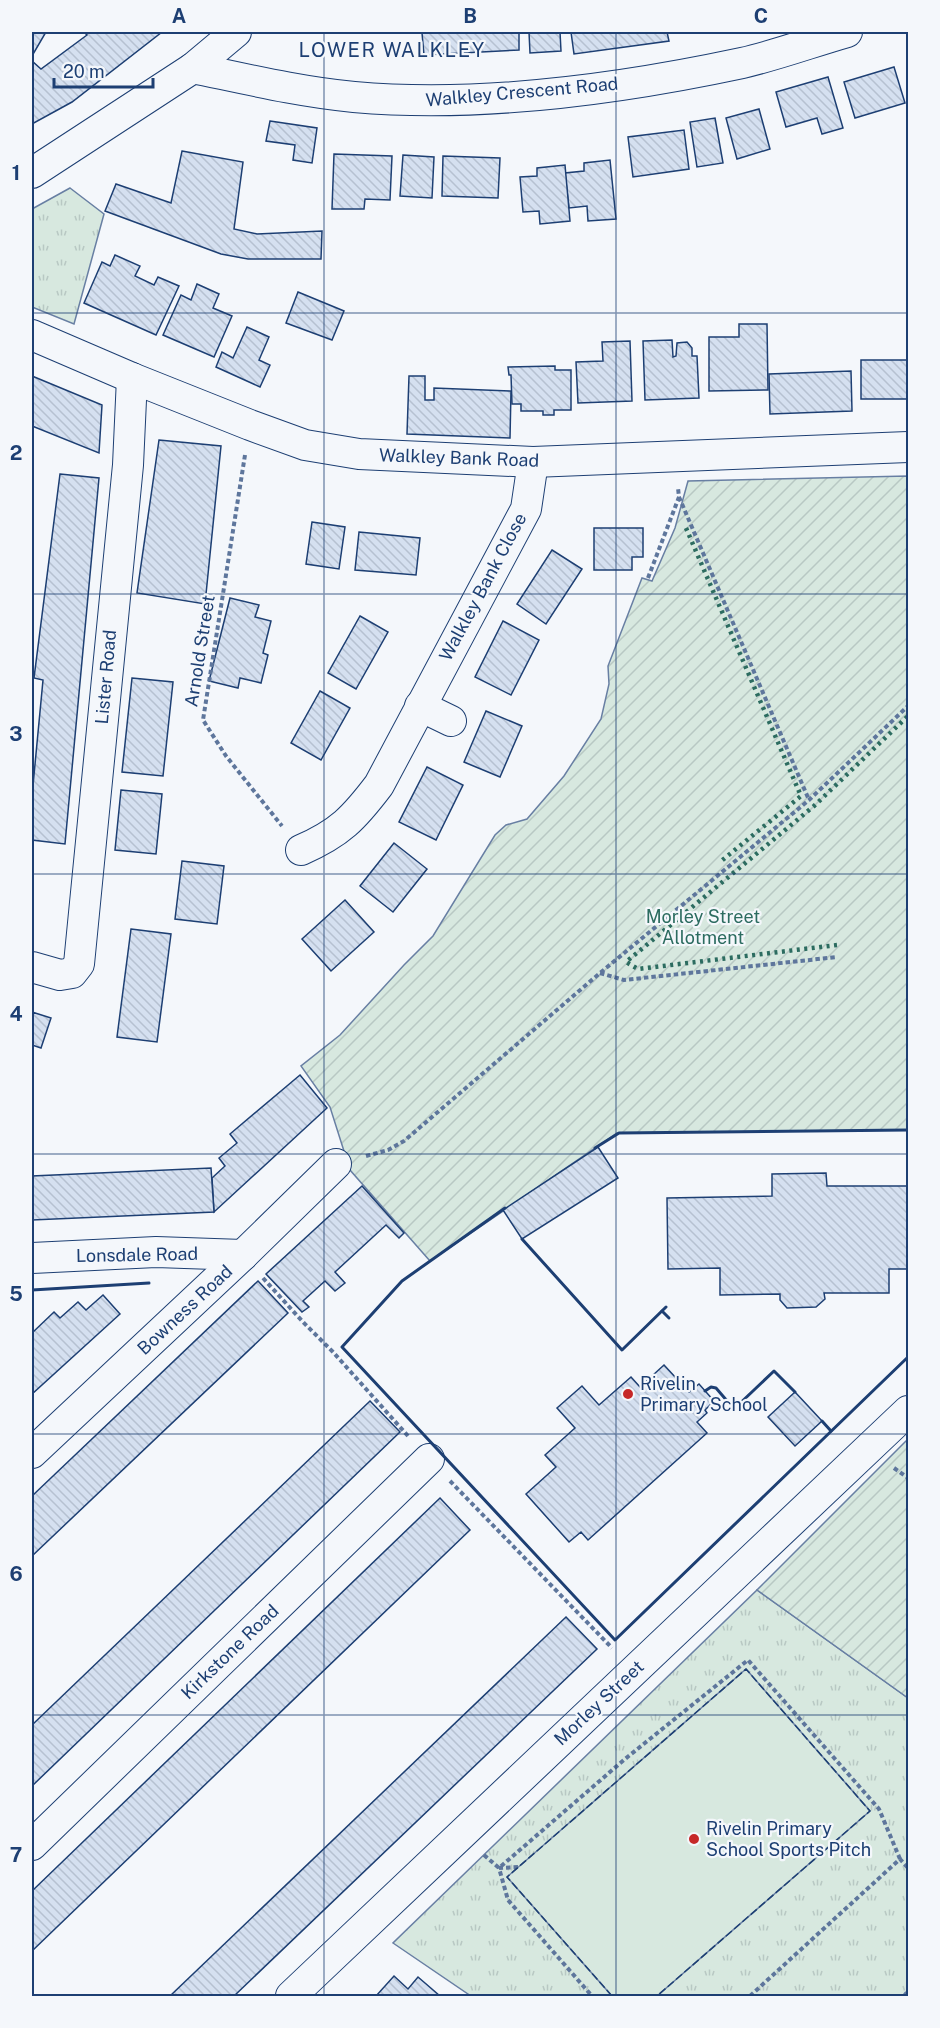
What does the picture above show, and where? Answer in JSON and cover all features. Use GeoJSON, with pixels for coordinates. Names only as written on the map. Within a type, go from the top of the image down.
{"type":"FeatureCollection","features":[{"type":"Feature","properties":{"kind":"street"},"geometry":{"type":"LineString","coordinates":[[32,173],[193,68],[236,32]]}},
{"type":"Feature","properties":{"kind":"street","name":"Walkley Crescent Road"},"geometry":{"type":"LineString","coordinates":[[193,68],[281,86],[353,97],[442,102],[632,83],[744,62],[847,32]]}},
{"type":"Feature","properties":{"kind":"street","name":"Walkley Bank Road"},"geometry":{"type":"LineString","coordinates":[[32,335],[250,425],[305,445],[359,454],[533,462],[909,447]]}},
{"type":"Feature","properties":{"kind":"street","name":"Lister Road"},"geometry":{"type":"LineString","coordinates":[[32,967],[60,975],[72,973],[79,964],[128,465],[132,378]]}},
{"type":"Feature","properties":{"kind":"street","name":"Walkley Bank Close"},"geometry":{"type":"LineString","coordinates":[[301,850],[326,839],[357,814],[379,784],[526,509],[533,462]]}},
{"type":"Feature","properties":{"kind":"street"},"geometry":{"type":"LineString","coordinates":[[420,706],[451,721]]}},
{"type":"Feature","properties":{"kind":"street","name":"Bowness Road"},"geometry":{"type":"LineString","coordinates":[[32,1453],[243,1255],[336,1164]]}},
{"type":"Feature","properties":{"kind":"street","name":"Lonsdale Road"},"geometry":{"type":"LineString","coordinates":[[32,1258],[156,1252],[243,1255]]}},
{"type":"Feature","properties":{"kind":"street","name":"Morley Street"},"geometry":{"type":"LineString","coordinates":[[291,1996],[909,1411]]}},
{"type":"Feature","properties":{"kind":"street","name":"Kirkstone Road"},"geometry":{"type":"LineString","coordinates":[[32,1845],[429,1459]]}},
{"type":"Feature","properties":{"kind":"path","name":"Arnold Street"},"geometry":{"type":"LineString","coordinates":[[250,425],[203,720],[226,756],[301,850]]}},
{"type":"Feature","properties":{"kind":"path"},"geometry":{"type":"LineString","coordinates":[[676,455],[679,497],[809,800]]}},
{"type":"Feature","properties":{"kind":"path"},"geometry":{"type":"LineString","coordinates":[[648,578],[679,497]]}},
{"type":"Feature","properties":{"kind":"path"},"geometry":{"type":"LineString","coordinates":[[336,1164],[388,1150],[404,1141],[600,973],[809,800],[909,706]]}},
{"type":"Feature","properties":{"kind":"path"},"geometry":{"type":"LineString","coordinates":[[600,973],[624,980],[837,957]]}},
{"type":"Feature","properties":{"kind":"path"},"geometry":{"type":"LineString","coordinates":[[499,1868],[626,1759],[748,1660],[879,1809],[900,1859],[909,1868]]}},
{"type":"Feature","properties":{"kind":"path"},"geometry":{"type":"LineString","coordinates":[[460,1835],[499,1868],[508,1900],[592,1996]]}},
{"type":"Feature","properties":{"kind":"path"},"geometry":{"type":"LineString","coordinates":[[750,1996],[900,1859]]}},
{"type":"Feature","properties":{"kind":"path"},"geometry":{"type":"LineString","coordinates":[[499,1868],[518,1867]]}},
{"type":"Feature","properties":{"kind":"path"},"geometry":{"type":"LineString","coordinates":[[904,1996],[909,1991]]}},
{"type":"Feature","properties":{"kind":"green space"},"geometry":{"type":"Polygon","coordinates":[[[70,188],[104,214],[74,324],[32,307],[32,209],[70,188]]]}},
{"type":"Feature","properties":{"kind":"green space","name":"Morley Street Allotment"},"geometry":{"type":"Polygon","coordinates":[[[908,476],[908,1130],[617,1133],[430,1261],[350,1170],[330,1107],[301,1066],[340,1035],[433,936],[495,835],[506,825],[527,819],[564,776],[601,719],[609,684],[608,666],[642,578],[652,581],[675,528],[688,481],[908,476]]]}},
{"type":"Feature","properties":{"kind":"green space"},"geometry":{"type":"Polygon","coordinates":[[[908,1439],[908,1698],[757,1590],[908,1439]]]}},
{"type":"Feature","properties":{"kind":"green space"},"geometry":{"type":"Polygon","coordinates":[[[757,1590],[908,1698],[908,1996],[471,1996],[393,1943],[757,1590]]]}},
{"type":"Feature","properties":{"kind":"green space","name":"Rivelin Primary School Sports Pitch"},"geometry":{"type":"Polygon","coordinates":[[[746,1669],[870,1811],[657,1996],[612,1996],[507,1877],[746,1669]]]}},
{"type":"Feature","properties":{"kind":"building"},"geometry":{"type":"Polygon","coordinates":[[[32,32],[46,32],[32,56],[32,32]]]}},
{"type":"Feature","properties":{"kind":"building"},"geometry":{"type":"Polygon","coordinates":[[[84,32],[162,32],[72,102],[32,124],[32,61],[41,69],[87,35],[84,32]]]}},
{"type":"Feature","properties":{"kind":"building"},"geometry":{"type":"Polygon","coordinates":[[[519,32],[519,50],[424,55],[422,33],[519,32]]]}},
{"type":"Feature","properties":{"kind":"building"},"geometry":{"type":"Polygon","coordinates":[[[529,32],[560,32],[561,51],[530,53],[529,32]]]}},
{"type":"Feature","properties":{"kind":"building"},"geometry":{"type":"Polygon","coordinates":[[[571,32],[667,32],[669,41],[574,54],[571,32]]]}},
{"type":"Feature","properties":{"kind":"building"},"geometry":{"type":"Polygon","coordinates":[[[894,67],[905,103],[855,118],[844,82],[894,67]]]}},
{"type":"Feature","properties":{"kind":"building"},"geometry":{"type":"Polygon","coordinates":[[[828,77],[843,128],[822,134],[817,118],[786,127],[776,92],[828,77]]]}},
{"type":"Feature","properties":{"kind":"building"},"geometry":{"type":"Polygon","coordinates":[[[759,109],[770,149],[737,159],[726,118],[759,109]]]}},
{"type":"Feature","properties":{"kind":"building"},"geometry":{"type":"Polygon","coordinates":[[[715,118],[723,163],[697,167],[690,122],[715,118]]]}},
{"type":"Feature","properties":{"kind":"building"},"geometry":{"type":"Polygon","coordinates":[[[270,121],[317,128],[312,163],[293,160],[295,145],[266,141],[270,121]]]}},
{"type":"Feature","properties":{"kind":"building"},"geometry":{"type":"Polygon","coordinates":[[[684,130],[689,169],[633,177],[628,137],[684,130]]]}},
{"type":"Feature","properties":{"kind":"building"},"geometry":{"type":"Polygon","coordinates":[[[182,151],[243,162],[234,229],[257,234],[322,231],[321,259],[248,259],[221,254],[105,211],[116,184],[171,203],[182,151]]]}},
{"type":"Feature","properties":{"kind":"building"},"geometry":{"type":"Polygon","coordinates":[[[334,154],[392,156],[390,200],[365,199],[364,209],[332,209],[334,154]]]}},
{"type":"Feature","properties":{"kind":"building"},"geometry":{"type":"Polygon","coordinates":[[[403,155],[434,157],[432,198],[400,196],[403,155]]]}},
{"type":"Feature","properties":{"kind":"building"},"geometry":{"type":"Polygon","coordinates":[[[443,156],[500,158],[498,198],[442,196],[443,156]]]}},
{"type":"Feature","properties":{"kind":"building"},"geometry":{"type":"Polygon","coordinates":[[[610,160],[616,219],[588,221],[587,206],[569,208],[565,173],[584,171],[584,163],[610,160]]]}},
{"type":"Feature","properties":{"kind":"building"},"geometry":{"type":"Polygon","coordinates":[[[565,165],[570,221],[540,224],[539,211],[523,212],[520,177],[537,176],[537,168],[565,165]]]}},
{"type":"Feature","properties":{"kind":"building"},"geometry":{"type":"Polygon","coordinates":[[[115,255],[140,266],[135,276],[154,285],[158,277],[179,286],[156,335],[84,303],[102,262],[110,266],[115,255]]]}},
{"type":"Feature","properties":{"kind":"building"},"geometry":{"type":"Polygon","coordinates":[[[197,284],[219,294],[213,308],[232,316],[214,357],[163,335],[181,295],[191,300],[197,284]]]}},
{"type":"Feature","properties":{"kind":"building"},"geometry":{"type":"Polygon","coordinates":[[[298,292],[344,311],[332,340],[286,323],[298,292]]]}},
{"type":"Feature","properties":{"kind":"building"},"geometry":{"type":"Polygon","coordinates":[[[739,324],[767,324],[768,390],[709,391],[709,337],[739,337],[739,324]]]}},
{"type":"Feature","properties":{"kind":"building"},"geometry":{"type":"Polygon","coordinates":[[[247,327],[269,337],[259,360],[270,365],[260,387],[216,367],[222,352],[233,358],[247,327]]]}},
{"type":"Feature","properties":{"kind":"building"},"geometry":{"type":"Polygon","coordinates":[[[672,340],[673,357],[676,356],[677,343],[687,342],[692,348],[692,356],[697,356],[699,398],[645,400],[643,341],[672,340]]]}},
{"type":"Feature","properties":{"kind":"building"},"geometry":{"type":"Polygon","coordinates":[[[630,341],[632,401],[578,403],[576,362],[603,361],[602,342],[630,341]]]}},
{"type":"Feature","properties":{"kind":"building"},"geometry":{"type":"Polygon","coordinates":[[[861,360],[908,360],[908,399],[861,399],[861,360]]]}},
{"type":"Feature","properties":{"kind":"building"},"geometry":{"type":"Polygon","coordinates":[[[555,366],[555,370],[571,370],[571,410],[554,410],[554,415],[543,415],[543,411],[521,411],[521,404],[512,404],[511,375],[509,375],[508,367],[555,366]]]}},
{"type":"Feature","properties":{"kind":"building"},"geometry":{"type":"Polygon","coordinates":[[[851,371],[852,411],[770,414],[769,374],[851,371]]]}},
{"type":"Feature","properties":{"kind":"building"},"geometry":{"type":"Polygon","coordinates":[[[32,376],[102,405],[99,453],[32,426],[32,376]]]}},
{"type":"Feature","properties":{"kind":"building"},"geometry":{"type":"Polygon","coordinates":[[[409,376],[425,376],[425,400],[434,400],[434,388],[511,391],[510,438],[407,434],[409,376]]]}},
{"type":"Feature","properties":{"kind":"building"},"geometry":{"type":"Polygon","coordinates":[[[159,440],[221,446],[205,604],[137,593],[159,440]]]}},
{"type":"Feature","properties":{"kind":"building"},"geometry":{"type":"Polygon","coordinates":[[[60,474],[99,478],[65,844],[32,840],[32,796],[43,680],[34,678],[60,474]]]}},
{"type":"Feature","properties":{"kind":"building"},"geometry":{"type":"Polygon","coordinates":[[[312,522],[345,527],[339,569],[306,564],[312,522]]]}},
{"type":"Feature","properties":{"kind":"building"},"geometry":{"type":"Polygon","coordinates":[[[594,528],[643,528],[643,557],[632,557],[632,570],[594,570],[594,528]]]}},
{"type":"Feature","properties":{"kind":"building"},"geometry":{"type":"Polygon","coordinates":[[[359,532],[420,538],[416,575],[355,570],[359,532]]]}},
{"type":"Feature","properties":{"kind":"building"},"geometry":{"type":"Polygon","coordinates":[[[552,550],[582,569],[546,624],[517,604],[552,550]]]}},
{"type":"Feature","properties":{"kind":"building"},"geometry":{"type":"Polygon","coordinates":[[[230,598],[259,605],[255,617],[271,621],[263,653],[268,655],[261,683],[240,678],[238,688],[209,681],[230,598]]]}},
{"type":"Feature","properties":{"kind":"building"},"geometry":{"type":"Polygon","coordinates":[[[360,616],[388,632],[356,689],[328,673],[360,616]]]}},
{"type":"Feature","properties":{"kind":"building"},"geometry":{"type":"Polygon","coordinates":[[[503,621],[539,640],[511,695],[475,677],[503,621]]]}},
{"type":"Feature","properties":{"kind":"building"},"geometry":{"type":"Polygon","coordinates":[[[132,678],[173,682],[163,776],[122,772],[132,678]]]}},
{"type":"Feature","properties":{"kind":"building"},"geometry":{"type":"Polygon","coordinates":[[[320,691],[350,708],[321,760],[291,743],[320,691]]]}},
{"type":"Feature","properties":{"kind":"building"},"geometry":{"type":"Polygon","coordinates":[[[486,711],[522,726],[500,777],[464,762],[486,711]]]}},
{"type":"Feature","properties":{"kind":"building"},"geometry":{"type":"Polygon","coordinates":[[[427,767],[463,785],[436,840],[399,822],[427,767]]]}},
{"type":"Feature","properties":{"kind":"building"},"geometry":{"type":"Polygon","coordinates":[[[121,790],[162,794],[156,854],[115,850],[121,790]]]}},
{"type":"Feature","properties":{"kind":"building"},"geometry":{"type":"Polygon","coordinates":[[[394,843],[427,869],[393,912],[360,886],[394,843]]]}},
{"type":"Feature","properties":{"kind":"building"},"geometry":{"type":"Polygon","coordinates":[[[182,861],[224,866],[217,924],[175,919],[182,861]]]}},
{"type":"Feature","properties":{"kind":"building"},"geometry":{"type":"Polygon","coordinates":[[[345,900],[374,932],[331,971],[302,939],[345,900]]]}},
{"type":"Feature","properties":{"kind":"building"},"geometry":{"type":"Polygon","coordinates":[[[131,929],[171,934],[157,1042],[117,1037],[131,929]]]}},
{"type":"Feature","properties":{"kind":"building"},"geometry":{"type":"Polygon","coordinates":[[[32,1012],[51,1018],[41,1048],[32,1045],[32,1012]]]}},
{"type":"Feature","properties":{"kind":"building"},"geometry":{"type":"Polygon","coordinates":[[[300,1075],[327,1108],[214,1212],[212,1178],[225,1166],[219,1158],[237,1143],[230,1134],[300,1075]]]}},
{"type":"Feature","properties":{"kind":"building"},"geometry":{"type":"Polygon","coordinates":[[[598,1147],[618,1178],[522,1239],[503,1210],[598,1147]]]}},
{"type":"Feature","properties":{"kind":"building"},"geometry":{"type":"Polygon","coordinates":[[[211,1168],[214,1212],[32,1220],[32,1176],[211,1168]]]}},
{"type":"Feature","properties":{"kind":"building"},"geometry":{"type":"Polygon","coordinates":[[[826,1173],[827,1186],[908,1186],[908,1269],[889,1269],[889,1293],[824,1293],[825,1299],[816,1307],[787,1308],[780,1300],[780,1294],[720,1295],[720,1268],[668,1269],[667,1198],[772,1196],[772,1174],[826,1173]]]}},
{"type":"Feature","properties":{"kind":"building"},"geometry":{"type":"Polygon","coordinates":[[[362,1186],[404,1233],[399,1238],[386,1225],[335,1272],[345,1283],[335,1291],[325,1281],[303,1301],[309,1307],[302,1312],[266,1274],[362,1186]]]}},
{"type":"Feature","properties":{"kind":"building"},"geometry":{"type":"Polygon","coordinates":[[[258,1281],[288,1313],[32,1556],[32,1496],[258,1281]]]}},
{"type":"Feature","properties":{"kind":"building"},"geometry":{"type":"Polygon","coordinates":[[[103,1295],[120,1314],[32,1394],[32,1333],[54,1312],[60,1318],[78,1302],[86,1310],[103,1295]]]}},
{"type":"Feature","properties":{"kind":"building"},"geometry":{"type":"Polygon","coordinates":[[[664,1365],[689,1392],[699,1384],[714,1401],[705,1410],[707,1413],[697,1422],[707,1433],[588,1540],[581,1532],[569,1542],[526,1494],[556,1467],[545,1455],[575,1428],[557,1408],[582,1386],[599,1405],[631,1377],[640,1387],[664,1365]]]}},
{"type":"Feature","properties":{"kind":"building"},"geometry":{"type":"Polygon","coordinates":[[[795,1392],[822,1421],[795,1446],[768,1417],[795,1392]]]}},
{"type":"Feature","properties":{"kind":"building"},"geometry":{"type":"Polygon","coordinates":[[[370,1401],[400,1432],[32,1786],[32,1725],[370,1401]]]}},
{"type":"Feature","properties":{"kind":"building"},"geometry":{"type":"Polygon","coordinates":[[[440,1498],[470,1530],[32,1951],[32,1891],[440,1498]]]}},
{"type":"Feature","properties":{"kind":"building"},"geometry":{"type":"Polygon","coordinates":[[[566,1617],[597,1649],[234,1996],[170,1996],[566,1617]]]}},
{"type":"Feature","properties":{"kind":"building"},"geometry":{"type":"Polygon","coordinates":[[[394,1976],[408,1989],[418,1977],[440,1996],[376,1996],[394,1976]]]}},
{"type":"Feature","properties":{"kind":"hedge"},"geometry":{"type":"LineString","coordinates":[[686,528],[801,796],[720,862]]}},
{"type":"Feature","properties":{"kind":"hedge"},"geometry":{"type":"LineString","coordinates":[[837,945],[638,969],[626,962],[814,806],[908,716]]}},
{"type":"Feature","properties":{"kind":"fence"},"geometry":{"type":"LineString","coordinates":[[612,1996],[507,1877],[746,1669],[870,1811],[657,1996]]}},
{"type":"Feature","properties":{"kind":"wall"},"geometry":{"type":"LineString","coordinates":[[595,1148],[619,1133],[908,1130]]}},
{"type":"Feature","properties":{"kind":"wall"},"geometry":{"type":"LineString","coordinates":[[505,1208],[402,1281],[342,1347],[615,1640],[908,1357]]}},
{"type":"Feature","properties":{"kind":"wall"},"geometry":{"type":"LineString","coordinates":[[522,1239],[622,1350],[666,1307]]}},
{"type":"Feature","properties":{"kind":"wall"},"geometry":{"type":"LineString","coordinates":[[32,1290],[149,1283]]}},
{"type":"Feature","properties":{"kind":"wall"},"geometry":{"type":"LineString","coordinates":[[662,1311],[669,1318]]}},
{"type":"Feature","properties":{"kind":"wall"},"geometry":{"type":"LineString","coordinates":[[705,1391],[711,1387],[716,1388],[734,1409],[774,1371],[795,1392]]}},
{"type":"Feature","properties":{"kind":"wall"},"geometry":{"type":"LineString","coordinates":[[822,1421],[831,1431]]}},
{"type":"Feature","properties":{"kind":"place","name":"Rivelin Primary School"},"geometry":{"type":"Point","coordinates":[628,1394]}},
{"type":"Feature","properties":{"kind":"place","name":"Rivelin Primary School Sports Pitch"},"geometry":{"type":"Point","coordinates":[694,1839]}},
{"type":"Feature","properties":{"kind":"district","name":"LOWER WALKLEY"},"geometry":{"type":"Point","coordinates":[392,50]}}]}
